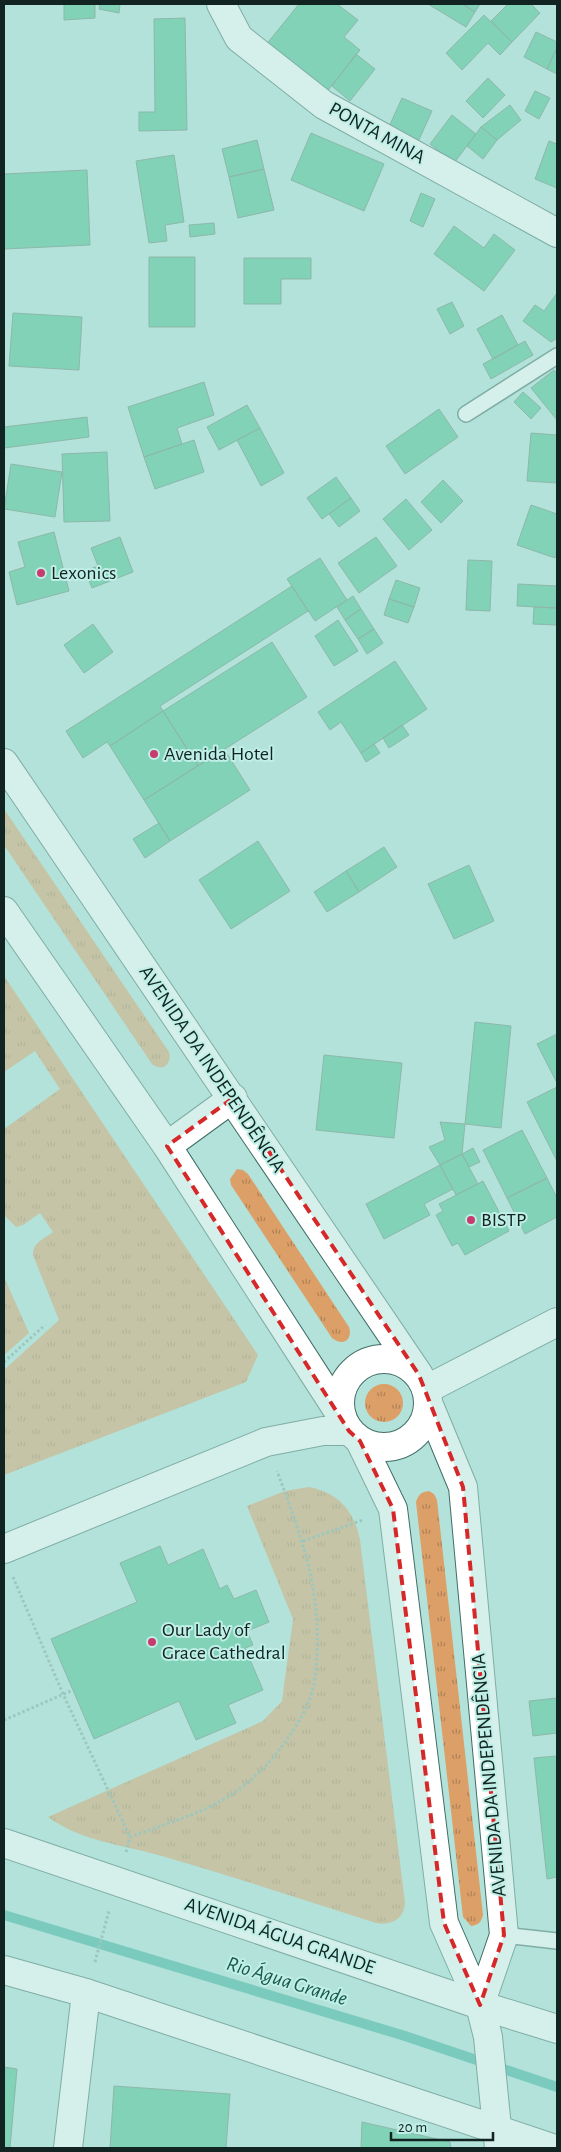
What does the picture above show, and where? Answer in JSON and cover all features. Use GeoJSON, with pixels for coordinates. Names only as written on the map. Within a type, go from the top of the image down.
{"type":"FeatureCollection","features":[{"type":"Feature","properties":{"kind":"street","name":"PONTA MINA"},"geometry":{"type":"LineString","coordinates":[[221,4],[239,38],[324,104],[557,233]]}},
{"type":"Feature","properties":{"kind":"street","name":"AVENIDA DA INDEPENDÊNCIA"},"geometry":{"type":"LineString","coordinates":[[4,763],[233,1098],[425,1390],[463,1487],[504,1935],[480,2005]]}},
{"type":"Feature","properties":{"kind":"street"},"geometry":{"type":"LineString","coordinates":[[4,911],[167,1146],[350,1430],[393,1509],[444,1923],[480,2005],[488,2037],[498,2139]]}},
{"type":"Feature","properties":{"kind":"street"},"geometry":{"type":"LineString","coordinates":[[167,1146],[233,1098]]}},
{"type":"Feature","properties":{"kind":"street"},"geometry":{"type":"LineString","coordinates":[[425,1390],[557,1322]]}},
{"type":"Feature","properties":{"kind":"street"},"geometry":{"type":"LineString","coordinates":[[7,1561],[266,1442],[323,1431],[350,1430],[375,1447],[390,1447],[405,1443],[417,1433],[426,1420],[425,1390],[408,1365],[393,1359],[378,1359],[363,1364],[351,1373],[343,1386],[340,1401],[350,1430]]}},
{"type":"Feature","properties":{"kind":"street","name":"AVENIDA ÁGUA GRANDE"},"geometry":{"type":"LineString","coordinates":[[4,1844],[118,1880],[480,2005],[557,2029]]}},
{"type":"Feature","properties":{"kind":"street"},"geometry":{"type":"LineString","coordinates":[[4,1970],[86,1993],[498,2139],[552,2148]]}},
{"type":"Feature","properties":{"kind":"street"},"geometry":{"type":"LineString","coordinates":[[68,2148],[86,1993]]}},
{"type":"Feature","properties":{"kind":"lane"},"geometry":{"type":"LineString","coordinates":[[466,414],[557,356]]}},
{"type":"Feature","properties":{"kind":"lane"},"geometry":{"type":"LineString","coordinates":[[504,1935],[557,1941]]}},
{"type":"Feature","properties":{"kind":"path"},"geometry":{"type":"LineString","coordinates":[[4,1362],[45,1325]]}},
{"type":"Feature","properties":{"kind":"path"},"geometry":{"type":"LineString","coordinates":[[130,1836],[218,1803],[251,1782],[274,1757],[292,1732],[309,1702],[317,1662],[318,1636],[315,1591],[303,1541],[266,1442]]}},
{"type":"Feature","properties":{"kind":"path"},"geometry":{"type":"LineString","coordinates":[[303,1541],[393,1509]]}},
{"type":"Feature","properties":{"kind":"path"},"geometry":{"type":"LineString","coordinates":[[7,1561],[63,1694],[130,1836],[86,1993]]}},
{"type":"Feature","properties":{"kind":"path"},"geometry":{"type":"LineString","coordinates":[[4,1720],[73,1690]]}},
{"type":"Feature","properties":{"kind":"highlighted area"},"geometry":{"type":"Polygon","coordinates":[[[233,1098],[419,1375],[463,1487],[504,1935],[480,2005],[444,1923],[393,1509],[360,1441],[349,1431],[167,1146],[233,1098]]]}},
{"type":"Feature","properties":{"kind":"green space"},"geometry":{"type":"Polygon","coordinates":[[[4,809],[169,1052],[168,1064],[165,1066],[159,1067],[152,1064],[4,845],[4,809]]]}},
{"type":"Feature","properties":{"kind":"green space"},"geometry":{"type":"Polygon","coordinates":[[[4,976],[258,1355],[246,1382],[4,1475],[4,1370],[59,1320],[33,1255],[37,1244],[53,1232],[40,1213],[23,1225],[16,1227],[4,1215],[4,1129],[60,1089],[35,1051],[4,1072],[4,976]]]}},
{"type":"Feature","properties":{"kind":"green space"},"geometry":{"type":"Polygon","coordinates":[[[237,1169],[243,1170],[248,1174],[349,1327],[350,1335],[346,1341],[340,1342],[332,1338],[231,1185],[230,1179],[237,1169]]]}},
{"type":"Feature","properties":{"kind":"green space"},"geometry":{"type":"Polygon","coordinates":[[[4,1277],[29,1333],[4,1355],[4,1277]]]}},
{"type":"Feature","properties":{"kind":"green space"},"geometry":{"type":"Polygon","coordinates":[[[384,1384],[397,1390],[403,1403],[397,1416],[384,1422],[371,1416],[365,1403],[371,1390],[384,1384]]]}},
{"type":"Feature","properties":{"kind":"green space"},"geometry":{"type":"Polygon","coordinates":[[[309,1487],[329,1494],[343,1505],[354,1520],[360,1540],[405,1903],[402,1913],[396,1920],[382,1924],[162,1856],[88,1837],[74,1832],[48,1817],[263,1721],[282,1701],[293,1619],[247,1506],[285,1491],[309,1487]]]}},
{"type":"Feature","properties":{"kind":"green space"},"geometry":{"type":"Polygon","coordinates":[[[429,1491],[434,1494],[437,1500],[483,1915],[479,1923],[471,1926],[463,1917],[416,1502],[421,1494],[429,1491]]]}},
{"type":"Feature","properties":{"kind":"building"},"geometry":{"type":"Polygon","coordinates":[[[64,4],[95,4],[95,18],[64,20],[64,4]]]}},
{"type":"Feature","properties":{"kind":"building"},"geometry":{"type":"Polygon","coordinates":[[[100,4],[120,4],[119,13],[99,9],[100,4]]]}},
{"type":"Feature","properties":{"kind":"building"},"geometry":{"type":"Polygon","coordinates":[[[299,4],[337,4],[358,20],[344,37],[360,50],[325,94],[265,46],[299,4]]]}},
{"type":"Feature","properties":{"kind":"building"},"geometry":{"type":"Polygon","coordinates":[[[428,4],[462,4],[475,12],[466,27],[428,4]]]}},
{"type":"Feature","properties":{"kind":"building"},"geometry":{"type":"Polygon","coordinates":[[[462,4],[480,4],[475,12],[462,4]]]}},
{"type":"Feature","properties":{"kind":"building"},"geometry":{"type":"Polygon","coordinates":[[[508,4],[531,4],[540,13],[512,42],[491,21],[508,4]]]}},
{"type":"Feature","properties":{"kind":"building"},"geometry":{"type":"Polygon","coordinates":[[[484,15],[512,42],[500,55],[488,43],[462,70],[446,53],[484,15]]]}},
{"type":"Feature","properties":{"kind":"building"},"geometry":{"type":"Polygon","coordinates":[[[185,18],[187,130],[139,131],[139,112],[155,112],[154,19],[185,18]]]}},
{"type":"Feature","properties":{"kind":"building"},"geometry":{"type":"Polygon","coordinates":[[[536,32],[557,42],[557,48],[547,69],[524,57],[536,32]]]}},
{"type":"Feature","properties":{"kind":"building"},"geometry":{"type":"Polygon","coordinates":[[[557,48],[557,74],[547,69],[557,48]]]}},
{"type":"Feature","properties":{"kind":"building"},"geometry":{"type":"Polygon","coordinates":[[[356,54],[375,69],[350,101],[332,86],[356,54]]]}},
{"type":"Feature","properties":{"kind":"building"},"geometry":{"type":"Polygon","coordinates":[[[488,78],[505,95],[483,118],[466,101],[488,78]]]}},
{"type":"Feature","properties":{"kind":"building"},"geometry":{"type":"Polygon","coordinates":[[[535,91],[550,98],[539,119],[525,111],[535,91]]]}},
{"type":"Feature","properties":{"kind":"building"},"geometry":{"type":"Polygon","coordinates":[[[402,98],[432,111],[417,144],[387,131],[402,98]]]}},
{"type":"Feature","properties":{"kind":"building"},"geometry":{"type":"Polygon","coordinates":[[[510,105],[521,120],[497,140],[481,127],[510,105]]]}},
{"type":"Feature","properties":{"kind":"building"},"geometry":{"type":"Polygon","coordinates":[[[452,115],[476,134],[454,163],[430,144],[452,115]]]}},
{"type":"Feature","properties":{"kind":"building"},"geometry":{"type":"Polygon","coordinates":[[[481,127],[497,140],[483,159],[467,146],[481,127]]]}},
{"type":"Feature","properties":{"kind":"building"},"geometry":{"type":"Polygon","coordinates":[[[311,133],[384,164],[364,211],[291,180],[311,133]]]}},
{"type":"Feature","properties":{"kind":"building"},"geometry":{"type":"Polygon","coordinates":[[[257,140],[264,169],[229,177],[222,149],[257,140]]]}},
{"type":"Feature","properties":{"kind":"building"},"geometry":{"type":"Polygon","coordinates":[[[549,141],[557,144],[557,188],[535,179],[549,141]]]}},
{"type":"Feature","properties":{"kind":"building"},"geometry":{"type":"Polygon","coordinates":[[[174,155],[184,222],[165,225],[167,241],[149,243],[136,161],[174,155]]]}},
{"type":"Feature","properties":{"kind":"building"},"geometry":{"type":"Polygon","coordinates":[[[264,169],[274,210],[238,218],[229,177],[264,169]]]}},
{"type":"Feature","properties":{"kind":"building"},"geometry":{"type":"Polygon","coordinates":[[[87,170],[90,245],[4,249],[4,174],[87,170]]]}},
{"type":"Feature","properties":{"kind":"building"},"geometry":{"type":"Polygon","coordinates":[[[421,193],[435,199],[423,227],[410,221],[421,193]]]}},
{"type":"Feature","properties":{"kind":"building"},"geometry":{"type":"Polygon","coordinates":[[[214,223],[215,234],[190,237],[189,225],[214,223]]]}},
{"type":"Feature","properties":{"kind":"building"},"geometry":{"type":"Polygon","coordinates":[[[454,226],[484,248],[494,234],[515,250],[484,291],[434,254],[454,226]]]}},
{"type":"Feature","properties":{"kind":"building"},"geometry":{"type":"Polygon","coordinates":[[[149,257],[195,257],[195,327],[149,327],[149,257]]]}},
{"type":"Feature","properties":{"kind":"building"},"geometry":{"type":"Polygon","coordinates":[[[244,258],[311,258],[311,279],[281,279],[281,304],[244,304],[244,258]]]}},
{"type":"Feature","properties":{"kind":"building"},"geometry":{"type":"Polygon","coordinates":[[[557,293],[557,338],[551,342],[523,321],[535,305],[544,311],[557,293]]]}},
{"type":"Feature","properties":{"kind":"building"},"geometry":{"type":"Polygon","coordinates":[[[452,302],[464,326],[450,334],[437,309],[452,302]]]}},
{"type":"Feature","properties":{"kind":"building"},"geometry":{"type":"Polygon","coordinates":[[[13,313],[82,317],[79,370],[9,366],[13,313]]]}},
{"type":"Feature","properties":{"kind":"building"},"geometry":{"type":"Polygon","coordinates":[[[502,315],[518,345],[493,359],[477,329],[502,315]]]}},
{"type":"Feature","properties":{"kind":"building"},"geometry":{"type":"Polygon","coordinates":[[[525,341],[533,355],[491,379],[483,364],[525,341]]]}},
{"type":"Feature","properties":{"kind":"building"},"geometry":{"type":"Polygon","coordinates":[[[554,370],[557,374],[557,420],[531,388],[554,370]]]}},
{"type":"Feature","properties":{"kind":"building"},"geometry":{"type":"Polygon","coordinates":[[[204,382],[214,415],[177,428],[182,444],[144,457],[128,407],[204,382]]]}},
{"type":"Feature","properties":{"kind":"building"},"geometry":{"type":"Polygon","coordinates":[[[523,392],[541,408],[531,419],[514,402],[523,392]]]}},
{"type":"Feature","properties":{"kind":"building"},"geometry":{"type":"Polygon","coordinates":[[[247,405],[260,428],[219,450],[207,427],[247,405]]]}},
{"type":"Feature","properties":{"kind":"building"},"geometry":{"type":"Polygon","coordinates":[[[439,409],[458,437],[405,474],[386,446],[439,409]]]}},
{"type":"Feature","properties":{"kind":"building"},"geometry":{"type":"Polygon","coordinates":[[[87,417],[89,437],[4,448],[4,427],[87,417]]]}},
{"type":"Feature","properties":{"kind":"building"},"geometry":{"type":"Polygon","coordinates":[[[260,428],[284,473],[261,486],[237,440],[260,428]]]}},
{"type":"Feature","properties":{"kind":"building"},"geometry":{"type":"Polygon","coordinates":[[[531,433],[557,435],[557,483],[527,481],[531,433]]]}},
{"type":"Feature","properties":{"kind":"building"},"geometry":{"type":"Polygon","coordinates":[[[194,440],[204,472],[155,489],[144,457],[194,440]]]}},
{"type":"Feature","properties":{"kind":"building"},"geometry":{"type":"Polygon","coordinates":[[[107,452],[110,521],[64,522],[62,454],[107,452]]]}},
{"type":"Feature","properties":{"kind":"building"},"geometry":{"type":"Polygon","coordinates":[[[11,464],[62,472],[55,517],[4,509],[11,464]]]}},
{"type":"Feature","properties":{"kind":"building"},"geometry":{"type":"Polygon","coordinates":[[[336,477],[351,498],[322,519],[307,498],[336,477]]]}},
{"type":"Feature","properties":{"kind":"building"},"geometry":{"type":"Polygon","coordinates":[[[443,480],[463,501],[441,523],[421,502],[443,480]]]}},
{"type":"Feature","properties":{"kind":"building"},"geometry":{"type":"Polygon","coordinates":[[[351,498],[360,511],[339,527],[329,514],[351,498]]]}},
{"type":"Feature","properties":{"kind":"building"},"geometry":{"type":"Polygon","coordinates":[[[406,499],[432,530],[409,550],[383,519],[406,499]]]}},
{"type":"Feature","properties":{"kind":"building"},"geometry":{"type":"Polygon","coordinates":[[[531,505],[557,514],[557,550],[555,558],[517,545],[531,505]]]}},
{"type":"Feature","properties":{"kind":"building"},"geometry":{"type":"Polygon","coordinates":[[[54,532],[69,591],[17,605],[9,572],[25,567],[18,542],[54,532]]]}},
{"type":"Feature","properties":{"kind":"building"},"geometry":{"type":"Polygon","coordinates":[[[120,537],[133,572],[92,588],[85,571],[98,566],[91,548],[120,537]]]}},
{"type":"Feature","properties":{"kind":"building"},"geometry":{"type":"Polygon","coordinates":[[[376,537],[397,566],[359,593],[338,563],[376,537]]]}},
{"type":"Feature","properties":{"kind":"building"},"geometry":{"type":"Polygon","coordinates":[[[320,558],[347,600],[315,621],[287,579],[320,558]]]}},
{"type":"Feature","properties":{"kind":"building"},"geometry":{"type":"Polygon","coordinates":[[[468,560],[492,561],[490,611],[466,610],[468,560]]]}},
{"type":"Feature","properties":{"kind":"building"},"geometry":{"type":"Polygon","coordinates":[[[396,580],[420,588],[414,607],[389,599],[396,580]]]}},
{"type":"Feature","properties":{"kind":"building"},"geometry":{"type":"Polygon","coordinates":[[[518,584],[557,586],[557,608],[517,606],[518,584]]]}},
{"type":"Feature","properties":{"kind":"building"},"geometry":{"type":"Polygon","coordinates":[[[292,586],[308,611],[160,706],[163,711],[110,746],[107,742],[83,758],[66,731],[292,586]]]}},
{"type":"Feature","properties":{"kind":"building"},"geometry":{"type":"Polygon","coordinates":[[[353,596],[361,609],[345,620],[337,607],[353,596]]]}},
{"type":"Feature","properties":{"kind":"building"},"geometry":{"type":"Polygon","coordinates":[[[389,599],[414,607],[408,623],[384,615],[389,599]]]}},
{"type":"Feature","properties":{"kind":"building"},"geometry":{"type":"Polygon","coordinates":[[[534,607],[557,608],[557,625],[533,624],[534,607]]]}},
{"type":"Feature","properties":{"kind":"building"},"geometry":{"type":"Polygon","coordinates":[[[361,609],[374,629],[358,639],[345,620],[361,609]]]}},
{"type":"Feature","properties":{"kind":"building"},"geometry":{"type":"Polygon","coordinates":[[[338,620],[358,651],[334,666],[315,636],[338,620]]]}},
{"type":"Feature","properties":{"kind":"building"},"geometry":{"type":"Polygon","coordinates":[[[93,624],[113,652],[84,673],[64,645],[93,624]]]}},
{"type":"Feature","properties":{"kind":"building"},"geometry":{"type":"Polygon","coordinates":[[[374,629],[383,643],[367,654],[358,639],[374,629]]]}},
{"type":"Feature","properties":{"kind":"building"},"geometry":{"type":"Polygon","coordinates":[[[272,642],[307,697],[198,766],[163,711],[272,642]]]}},
{"type":"Feature","properties":{"kind":"building"},"geometry":{"type":"Polygon","coordinates":[[[395,661],[427,709],[361,753],[341,722],[330,730],[318,712],[395,661]]]}},
{"type":"Feature","properties":{"kind":"building"},"geometry":{"type":"Polygon","coordinates":[[[163,711],[198,766],[144,800],[110,746],[163,711]]]}},
{"type":"Feature","properties":{"kind":"building"},"geometry":{"type":"Polygon","coordinates":[[[402,725],[409,735],[389,748],[383,738],[402,725]]]}},
{"type":"Feature","properties":{"kind":"building"},"geometry":{"type":"Polygon","coordinates":[[[374,744],[380,753],[366,762],[361,753],[374,744]]]}},
{"type":"Feature","properties":{"kind":"building"},"geometry":{"type":"Polygon","coordinates":[[[224,749],[250,790],[170,841],[144,800],[224,749]]]}},
{"type":"Feature","properties":{"kind":"building"},"geometry":{"type":"Polygon","coordinates":[[[159,823],[170,841],[145,858],[133,839],[159,823]]]}},
{"type":"Feature","properties":{"kind":"building"},"geometry":{"type":"Polygon","coordinates":[[[258,841],[290,891],[231,929],[199,880],[258,841]]]}},
{"type":"Feature","properties":{"kind":"building"},"geometry":{"type":"Polygon","coordinates":[[[384,847],[397,867],[359,892],[346,871],[384,847]]]}},
{"type":"Feature","properties":{"kind":"building"},"geometry":{"type":"Polygon","coordinates":[[[469,865],[494,921],[454,939],[428,884],[469,865]]]}},
{"type":"Feature","properties":{"kind":"building"},"geometry":{"type":"Polygon","coordinates":[[[346,871],[359,892],[327,912],[314,892],[346,871]]]}},
{"type":"Feature","properties":{"kind":"building"},"geometry":{"type":"Polygon","coordinates":[[[475,1022],[511,1026],[501,1128],[465,1124],[475,1022]]]}},
{"type":"Feature","properties":{"kind":"building"},"geometry":{"type":"Polygon","coordinates":[[[557,1034],[557,1083],[537,1044],[557,1034]]]}},
{"type":"Feature","properties":{"kind":"building"},"geometry":{"type":"Polygon","coordinates":[[[324,1055],[402,1063],[394,1138],[316,1130],[324,1055]]]}},
{"type":"Feature","properties":{"kind":"building"},"geometry":{"type":"Polygon","coordinates":[[[557,1087],[557,1161],[527,1102],[557,1087]]]}},
{"type":"Feature","properties":{"kind":"building"},"geometry":{"type":"Polygon","coordinates":[[[440,1122],[465,1124],[462,1154],[440,1165],[429,1147],[445,1140],[440,1122]]]}},
{"type":"Feature","properties":{"kind":"building"},"geometry":{"type":"Polygon","coordinates":[[[522,1130],[547,1178],[507,1198],[483,1150],[522,1130]]]}},
{"type":"Feature","properties":{"kind":"building"},"geometry":{"type":"Polygon","coordinates":[[[473,1148],[480,1162],[469,1167],[462,1154],[473,1148]]]}},
{"type":"Feature","properties":{"kind":"building"},"geometry":{"type":"Polygon","coordinates":[[[462,1154],[478,1184],[456,1195],[440,1165],[462,1154]]]}},
{"type":"Feature","properties":{"kind":"building"},"geometry":{"type":"Polygon","coordinates":[[[440,1165],[453,1189],[424,1204],[430,1215],[384,1239],[366,1204],[440,1165]]]}},
{"type":"Feature","properties":{"kind":"building"},"geometry":{"type":"Polygon","coordinates":[[[547,1178],[557,1198],[557,1217],[525,1234],[507,1198],[547,1178]]]}},
{"type":"Feature","properties":{"kind":"building"},"geometry":{"type":"Polygon","coordinates":[[[483,1181],[509,1231],[465,1255],[458,1243],[452,1246],[436,1215],[443,1211],[439,1204],[483,1181]]]}},
{"type":"Feature","properties":{"kind":"building","name":"Our Lady of Grace Cathedral"},"geometry":{"type":"Polygon","coordinates":[[[160,1546],[168,1565],[203,1549],[220,1589],[227,1585],[234,1599],[256,1590],[269,1622],[247,1631],[253,1645],[245,1648],[263,1690],[228,1705],[236,1723],[196,1740],[179,1701],[94,1739],[51,1639],[137,1602],[120,1563],[160,1546]]]}},
{"type":"Feature","properties":{"kind":"building"},"geometry":{"type":"Polygon","coordinates":[[[557,1698],[557,1733],[533,1736],[529,1701],[557,1698]]]}},
{"type":"Feature","properties":{"kind":"building"},"geometry":{"type":"Polygon","coordinates":[[[557,1756],[557,1877],[547,1879],[534,1758],[557,1756]]]}},
{"type":"Feature","properties":{"kind":"building"},"geometry":{"type":"Polygon","coordinates":[[[4,2067],[17,2069],[10,2148],[4,2148],[4,2067]]]}},
{"type":"Feature","properties":{"kind":"building"},"geometry":{"type":"Polygon","coordinates":[[[114,2086],[230,2094],[226,2148],[110,2148],[114,2086]]]}},
{"type":"Feature","properties":{"kind":"building"},"geometry":{"type":"Polygon","coordinates":[[[362,2122],[450,2142],[451,2148],[361,2148],[362,2122]]]}},
{"type":"Feature","properties":{"kind":"waterway","name":"Rio Água Grande"},"geometry":{"type":"LineString","coordinates":[[4,1915],[405,2036],[557,2087]]}},
{"type":"Feature","properties":{"kind":"place","name":"Lexonics"},"geometry":{"type":"Point","coordinates":[41,573]}},
{"type":"Feature","properties":{"kind":"place","name":"Avenida Hotel"},"geometry":{"type":"Point","coordinates":[154,754]}},
{"type":"Feature","properties":{"kind":"place","name":"BISTP"},"geometry":{"type":"Point","coordinates":[471,1220]}},
{"type":"Feature","properties":{"kind":"place","name":"Our Lady of Grace Cathedral"},"geometry":{"type":"Point","coordinates":[152,1642]}}]}
